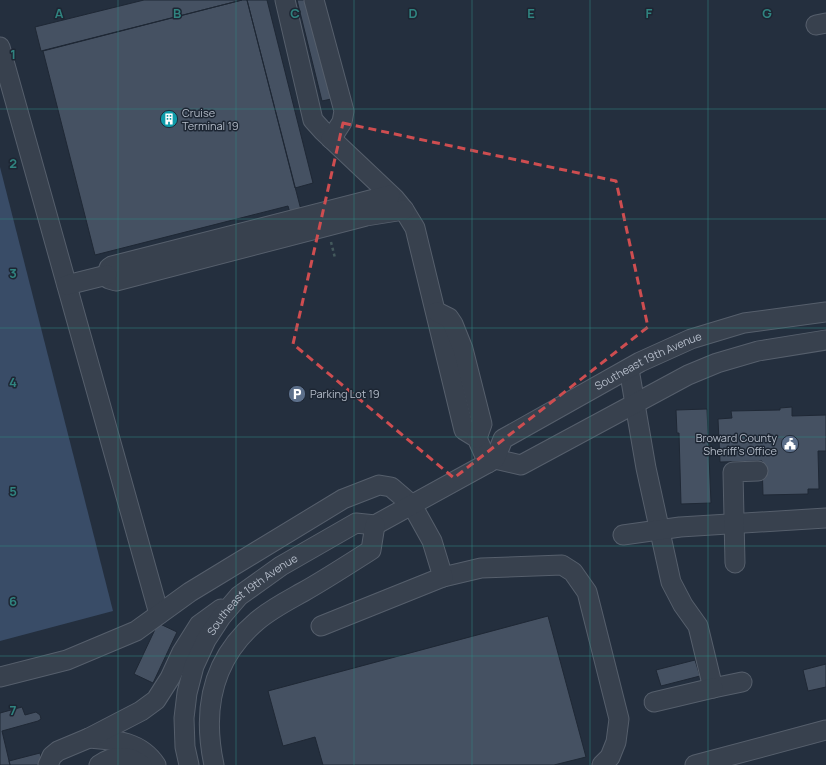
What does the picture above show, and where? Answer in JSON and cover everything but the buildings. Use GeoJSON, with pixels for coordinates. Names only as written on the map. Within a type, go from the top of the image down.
{"type":"FeatureCollection","features":[{"type":"Feature","properties":{"kind":"street"},"geometry":{"type":"LineString","coordinates":[[284,0],[313,120],[331,140],[390,195],[404,210],[415,228],[437,312],[464,430],[477,438],[491,461]]}},
{"type":"Feature","properties":{"kind":"street"},"geometry":{"type":"LineString","coordinates":[[314,0],[344,111],[342,122],[331,140]]}},
{"type":"Feature","properties":{"kind":"street"},"geometry":{"type":"LineString","coordinates":[[0,47],[159,614]]}},
{"type":"Feature","properties":{"kind":"street"},"geometry":{"type":"LineString","coordinates":[[112,278],[109,268],[112,266],[390,195]]}},
{"type":"Feature","properties":{"kind":"street"},"geometry":{"type":"LineString","coordinates":[[67,285],[112,278],[366,216],[404,210]]}},
{"type":"Feature","properties":{"kind":"street","name":"Southeast 19th Avenue"},"geometry":{"type":"LineString","coordinates":[[491,461],[503,439],[629,368],[666,349],[717,330],[764,320],[826,312]]}},
{"type":"Feature","properties":{"kind":"street"},"geometry":{"type":"LineString","coordinates":[[375,525],[491,461],[521,465],[688,375],[736,356],[826,340]]}},
{"type":"Feature","properties":{"kind":"street"},"geometry":{"type":"LineString","coordinates":[[629,368],[671,582],[683,605],[698,626],[714,688]]}},
{"type":"Feature","properties":{"kind":"street"},"geometry":{"type":"LineString","coordinates":[[735,562],[733,472],[758,471]]}},
{"type":"Feature","properties":{"kind":"street"},"geometry":{"type":"LineString","coordinates":[[0,677],[67,660],[136,631],[190,592],[343,499],[379,484],[391,487],[412,505],[432,541],[442,577]]}},
{"type":"Feature","properties":{"kind":"street"},"geometry":{"type":"LineString","coordinates":[[623,535],[660,529],[826,518]]}},
{"type":"Feature","properties":{"kind":"street","name":"Southeast 19th Avenue"},"geometry":{"type":"LineString","coordinates":[[189,765],[185,747],[184,718],[194,666],[203,647],[221,617],[239,596],[281,566],[356,523],[375,525],[371,550],[303,592],[278,605],[257,621],[237,641],[223,663],[213,689],[208,720],[210,745],[214,765]]}},
{"type":"Feature","properties":{"kind":"street"},"geometry":{"type":"LineString","coordinates":[[321,626],[442,577],[481,568],[562,565],[573,572],[587,592],[619,719],[616,742],[610,757],[602,765]]}},
{"type":"Feature","properties":{"kind":"street"},"geometry":{"type":"LineString","coordinates":[[48,765],[52,756],[58,751],[89,738],[141,711],[156,700],[170,678],[182,652],[199,625],[239,596]]}},
{"type":"Feature","properties":{"kind":"street"},"geometry":{"type":"LineString","coordinates":[[654,702],[742,682]]}},
{"type":"Feature","properties":{"kind":"street"},"geometry":{"type":"LineString","coordinates":[[695,765],[826,730]]}},
{"type":"Feature","properties":{"kind":"street"},"geometry":{"type":"LineString","coordinates":[[89,738],[120,740],[135,746],[144,752],[156,765]]}},
{"type":"Feature","properties":{"kind":"street"},"geometry":{"type":"LineString","coordinates":[[99,765],[113,758],[125,757],[135,760],[142,765]]}},
{"type":"Feature","properties":{"kind":"highlighted area"},"geometry":{"type":"Polygon","coordinates":[[[343,123],[616,181],[648,327],[454,478],[293,344],[343,123]]]}},
{"type":"Feature","properties":{"kind":"water"},"geometry":{"type":"Polygon","coordinates":[[[0,167],[113,611],[0,641],[0,167]]]}},
{"type":"Feature","properties":{"kind":"place","name":"Cruise Terminal 19"},"geometry":{"type":"Point","coordinates":[169,119]}},
{"type":"Feature","properties":{"kind":"place","name":"Parking Lot 19"},"geometry":{"type":"Point","coordinates":[297,394]}},
{"type":"Feature","properties":{"kind":"place","name":"Broward County Sheriff's Office"},"geometry":{"type":"Point","coordinates":[790,444]}}]}
